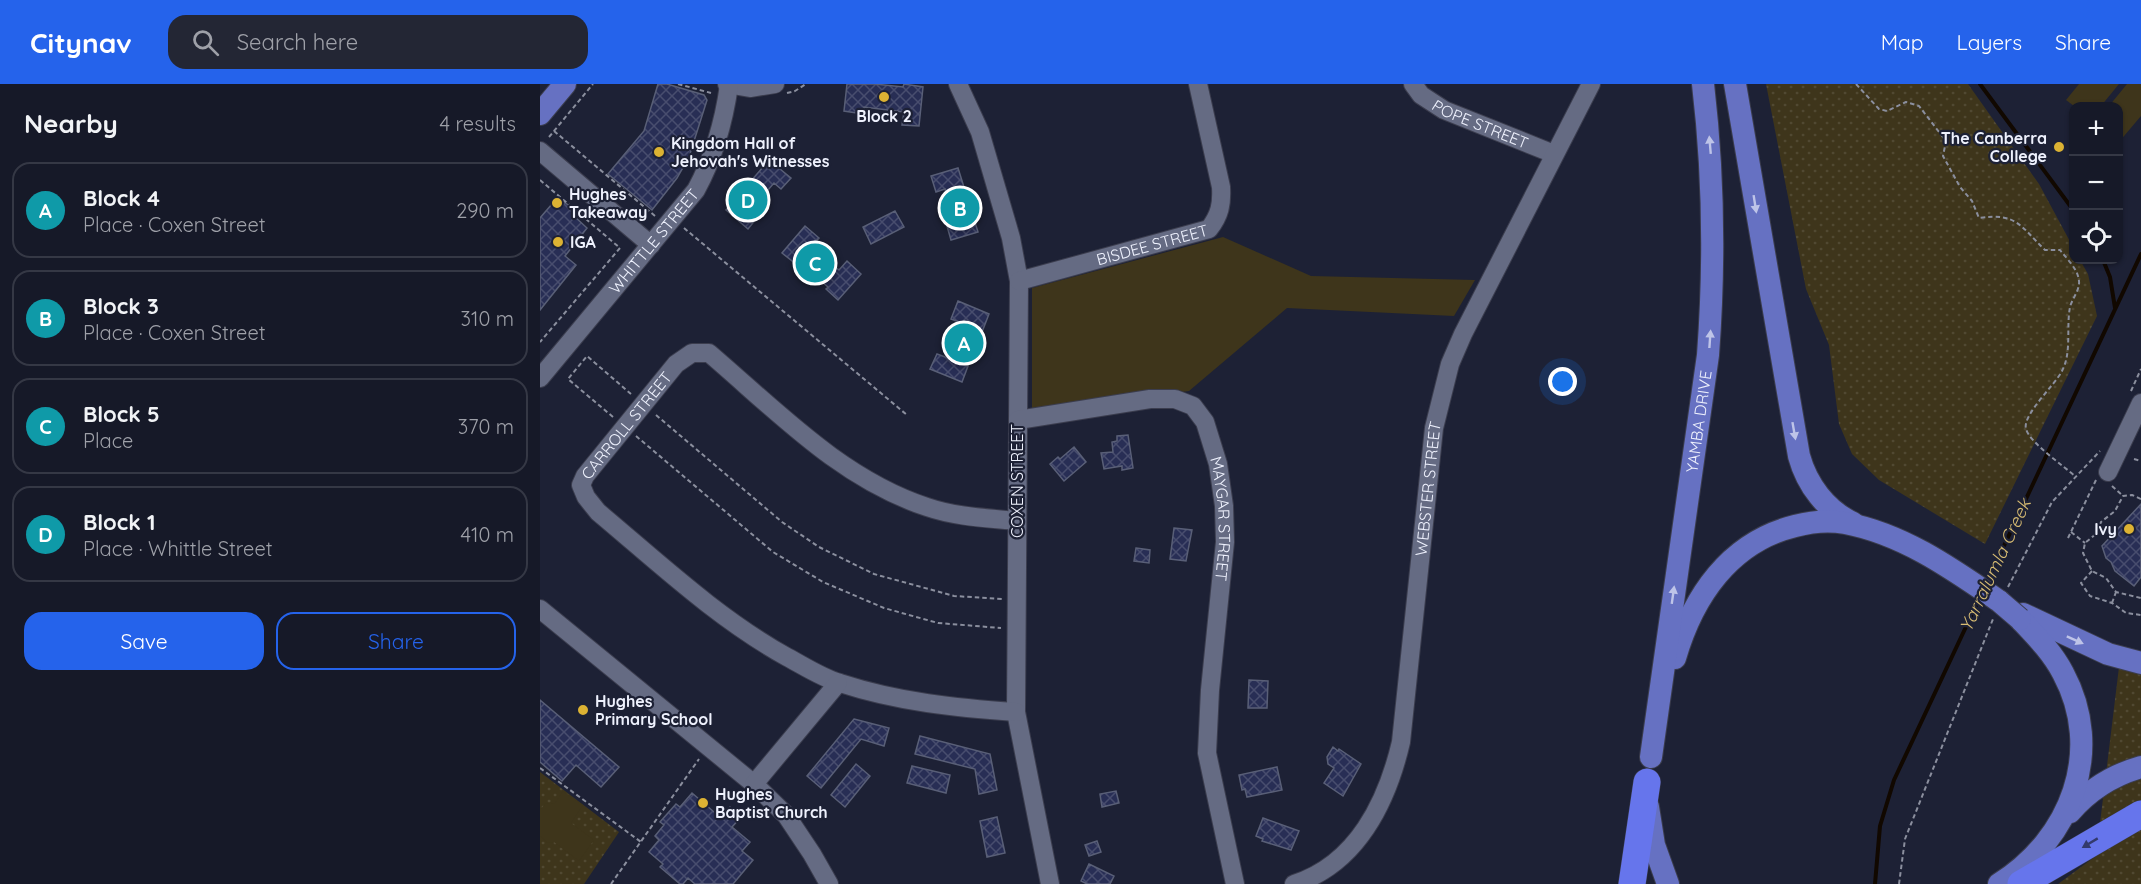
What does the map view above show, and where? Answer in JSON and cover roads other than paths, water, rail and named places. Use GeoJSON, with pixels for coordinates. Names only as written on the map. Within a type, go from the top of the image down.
{"type":"FeatureCollection","features":[{"type":"Feature","properties":{"kind":"highway"},"geometry":{"type":"LineString","coordinates":[[1632,884],[1649,769]]}},
{"type":"Feature","properties":{"kind":"highway"},"geometry":{"type":"LineString","coordinates":[[2021,884],[2141,814]]}},
{"type":"Feature","properties":{"kind":"main road"},"geometry":{"type":"LineString","coordinates":[[547,122],[565,84]]}},
{"type":"Feature","properties":{"kind":"main road","name":"YAMBA DRIVE"},"geometry":{"type":"LineString","coordinates":[[1649,769],[1709,345],[1713,293],[1714,212],[1703,84]]}},
{"type":"Feature","properties":{"kind":"main road"},"geometry":{"type":"LineString","coordinates":[[1736,84],[1799,456],[1806,475],[1817,494],[1842,517],[1864,528]]}},
{"type":"Feature","properties":{"kind":"main road"},"geometry":{"type":"LineString","coordinates":[[1668,884],[1651,833],[1649,769],[1673,664],[1683,633],[1705,590],[1722,568],[1746,547],[1774,532],[1814,522],[1835,521],[1864,528],[1908,544],[1952,569],[2021,616],[2090,646],[2141,663]]}},
{"type":"Feature","properties":{"kind":"main road"},"geometry":{"type":"LineString","coordinates":[[1999,884],[2035,856],[2051,838],[2063,819],[2079,773],[2081,747],[2078,715],[2070,686],[2063,672],[2021,616]]}},
{"type":"Feature","properties":{"kind":"main road"},"geometry":{"type":"LineString","coordinates":[[2063,819],[2081,800],[2102,784],[2123,772],[2141,767]]}},
{"type":"Feature","properties":{"kind":"street"},"geometry":{"type":"LineString","coordinates":[[728,84],[750,88],[775,84]]}},
{"type":"Feature","properties":{"kind":"street","name":"WHITTLE STREET"},"geometry":{"type":"LineString","coordinates":[[540,378],[696,190],[708,168],[718,136],[728,84]]}},
{"type":"Feature","properties":{"kind":"street","name":"COXEN STREET"},"geometry":{"type":"LineString","coordinates":[[958,84],[980,132],[1011,238],[1018,281],[1016,712],[1050,884]]}},
{"type":"Feature","properties":{"kind":"street","name":"BISDEE STREET"},"geometry":{"type":"LineString","coordinates":[[1018,281],[1209,229],[1220,211],[1221,187],[1198,84]]}},
{"type":"Feature","properties":{"kind":"street","name":"POPE STREET"},"geometry":{"type":"LineString","coordinates":[[1413,84],[1421,95],[1444,110],[1554,154]]}},
{"type":"Feature","properties":{"kind":"street","name":"WEBSTER STREET"},"geometry":{"type":"LineString","coordinates":[[1294,884],[1306,880],[1329,866],[1350,848],[1367,828],[1383,801],[1394,773],[1401,742],[1434,428],[1441,394],[1450,364],[1463,334],[1592,84]]}},
{"type":"Feature","properties":{"kind":"street"},"geometry":{"type":"LineString","coordinates":[[543,145],[651,245]]}},
{"type":"Feature","properties":{"kind":"street","name":"CARROLL STREET"},"geometry":{"type":"LineString","coordinates":[[1016,712],[919,703],[838,683],[753,638],[717,612],[598,512],[586,498],[581,485],[585,476],[684,358],[692,353],[709,353],[829,455],[860,476],[897,496],[929,508],[969,517],[1017,521]]}},
{"type":"Feature","properties":{"kind":"street","name":"MAYGAR STREET"},"geometry":{"type":"LineString","coordinates":[[1018,420],[1158,399],[1175,399],[1193,406],[1205,422],[1218,464],[1224,506],[1225,542],[1210,690],[1208,753],[1235,884]]}},
{"type":"Feature","properties":{"kind":"street"},"geometry":{"type":"LineString","coordinates":[[2103,473],[2141,403]]}},
{"type":"Feature","properties":{"kind":"street"},"geometry":{"type":"LineString","coordinates":[[540,609],[754,784],[786,815],[829,884]]}},
{"type":"Feature","properties":{"kind":"street"},"geometry":{"type":"LineString","coordinates":[[754,784],[838,683]]}},
{"type":"Feature","properties":{"kind":"waterway"},"geometry":{"type":"LineString","coordinates":[[1980,84],[2073,210]]}},
{"type":"Feature","properties":{"kind":"waterway","name":"Yarralumla Creek"},"geometry":{"type":"LineString","coordinates":[[1987,582],[2141,254]]}},
{"type":"Feature","properties":{"kind":"waterway"},"geometry":{"type":"LineString","coordinates":[[2105,264],[2110,277],[2115,308]]}},
{"type":"Feature","properties":{"kind":"waterway","name":"Yarralumla Creek"},"geometry":{"type":"LineString","coordinates":[[1875,884],[1880,826],[1894,780],[1980,597]]}},
{"type":"Feature","properties":{"kind":"place","name":"Block 2"},"geometry":{"type":"Point","coordinates":[884,97]}},
{"type":"Feature","properties":{"kind":"place","name":"The Canberra College"},"geometry":{"type":"Point","coordinates":[2059,147]}},
{"type":"Feature","properties":{"kind":"place","name":"Kingdom Hall of Jehovah's Witnesses"},"geometry":{"type":"Point","coordinates":[659,152]}},
{"type":"Feature","properties":{"kind":"place","name":"Block 1"},"geometry":{"type":"Point","coordinates":[748,200]}},
{"type":"Feature","properties":{"kind":"place","name":"Hughes Takeaway"},"geometry":{"type":"Point","coordinates":[557,203]}},
{"type":"Feature","properties":{"kind":"place","name":"Block 3"},"geometry":{"type":"Point","coordinates":[960,208]}},
{"type":"Feature","properties":{"kind":"place","name":"IGA"},"geometry":{"type":"Point","coordinates":[558,242]}},
{"type":"Feature","properties":{"kind":"place","name":"Block 5"},"geometry":{"type":"Point","coordinates":[815,263]}},
{"type":"Feature","properties":{"kind":"place","name":"Block 4"},"geometry":{"type":"Point","coordinates":[964,343]}},
{"type":"Feature","properties":{"kind":"place","name":"Ivy"},"geometry":{"type":"Point","coordinates":[2129,529]}},
{"type":"Feature","properties":{"kind":"place","name":"Hughes Primary School"},"geometry":{"type":"Point","coordinates":[583,710]}},
{"type":"Feature","properties":{"kind":"place","name":"Hughes Baptist Church"},"geometry":{"type":"Point","coordinates":[703,803]}}]}
